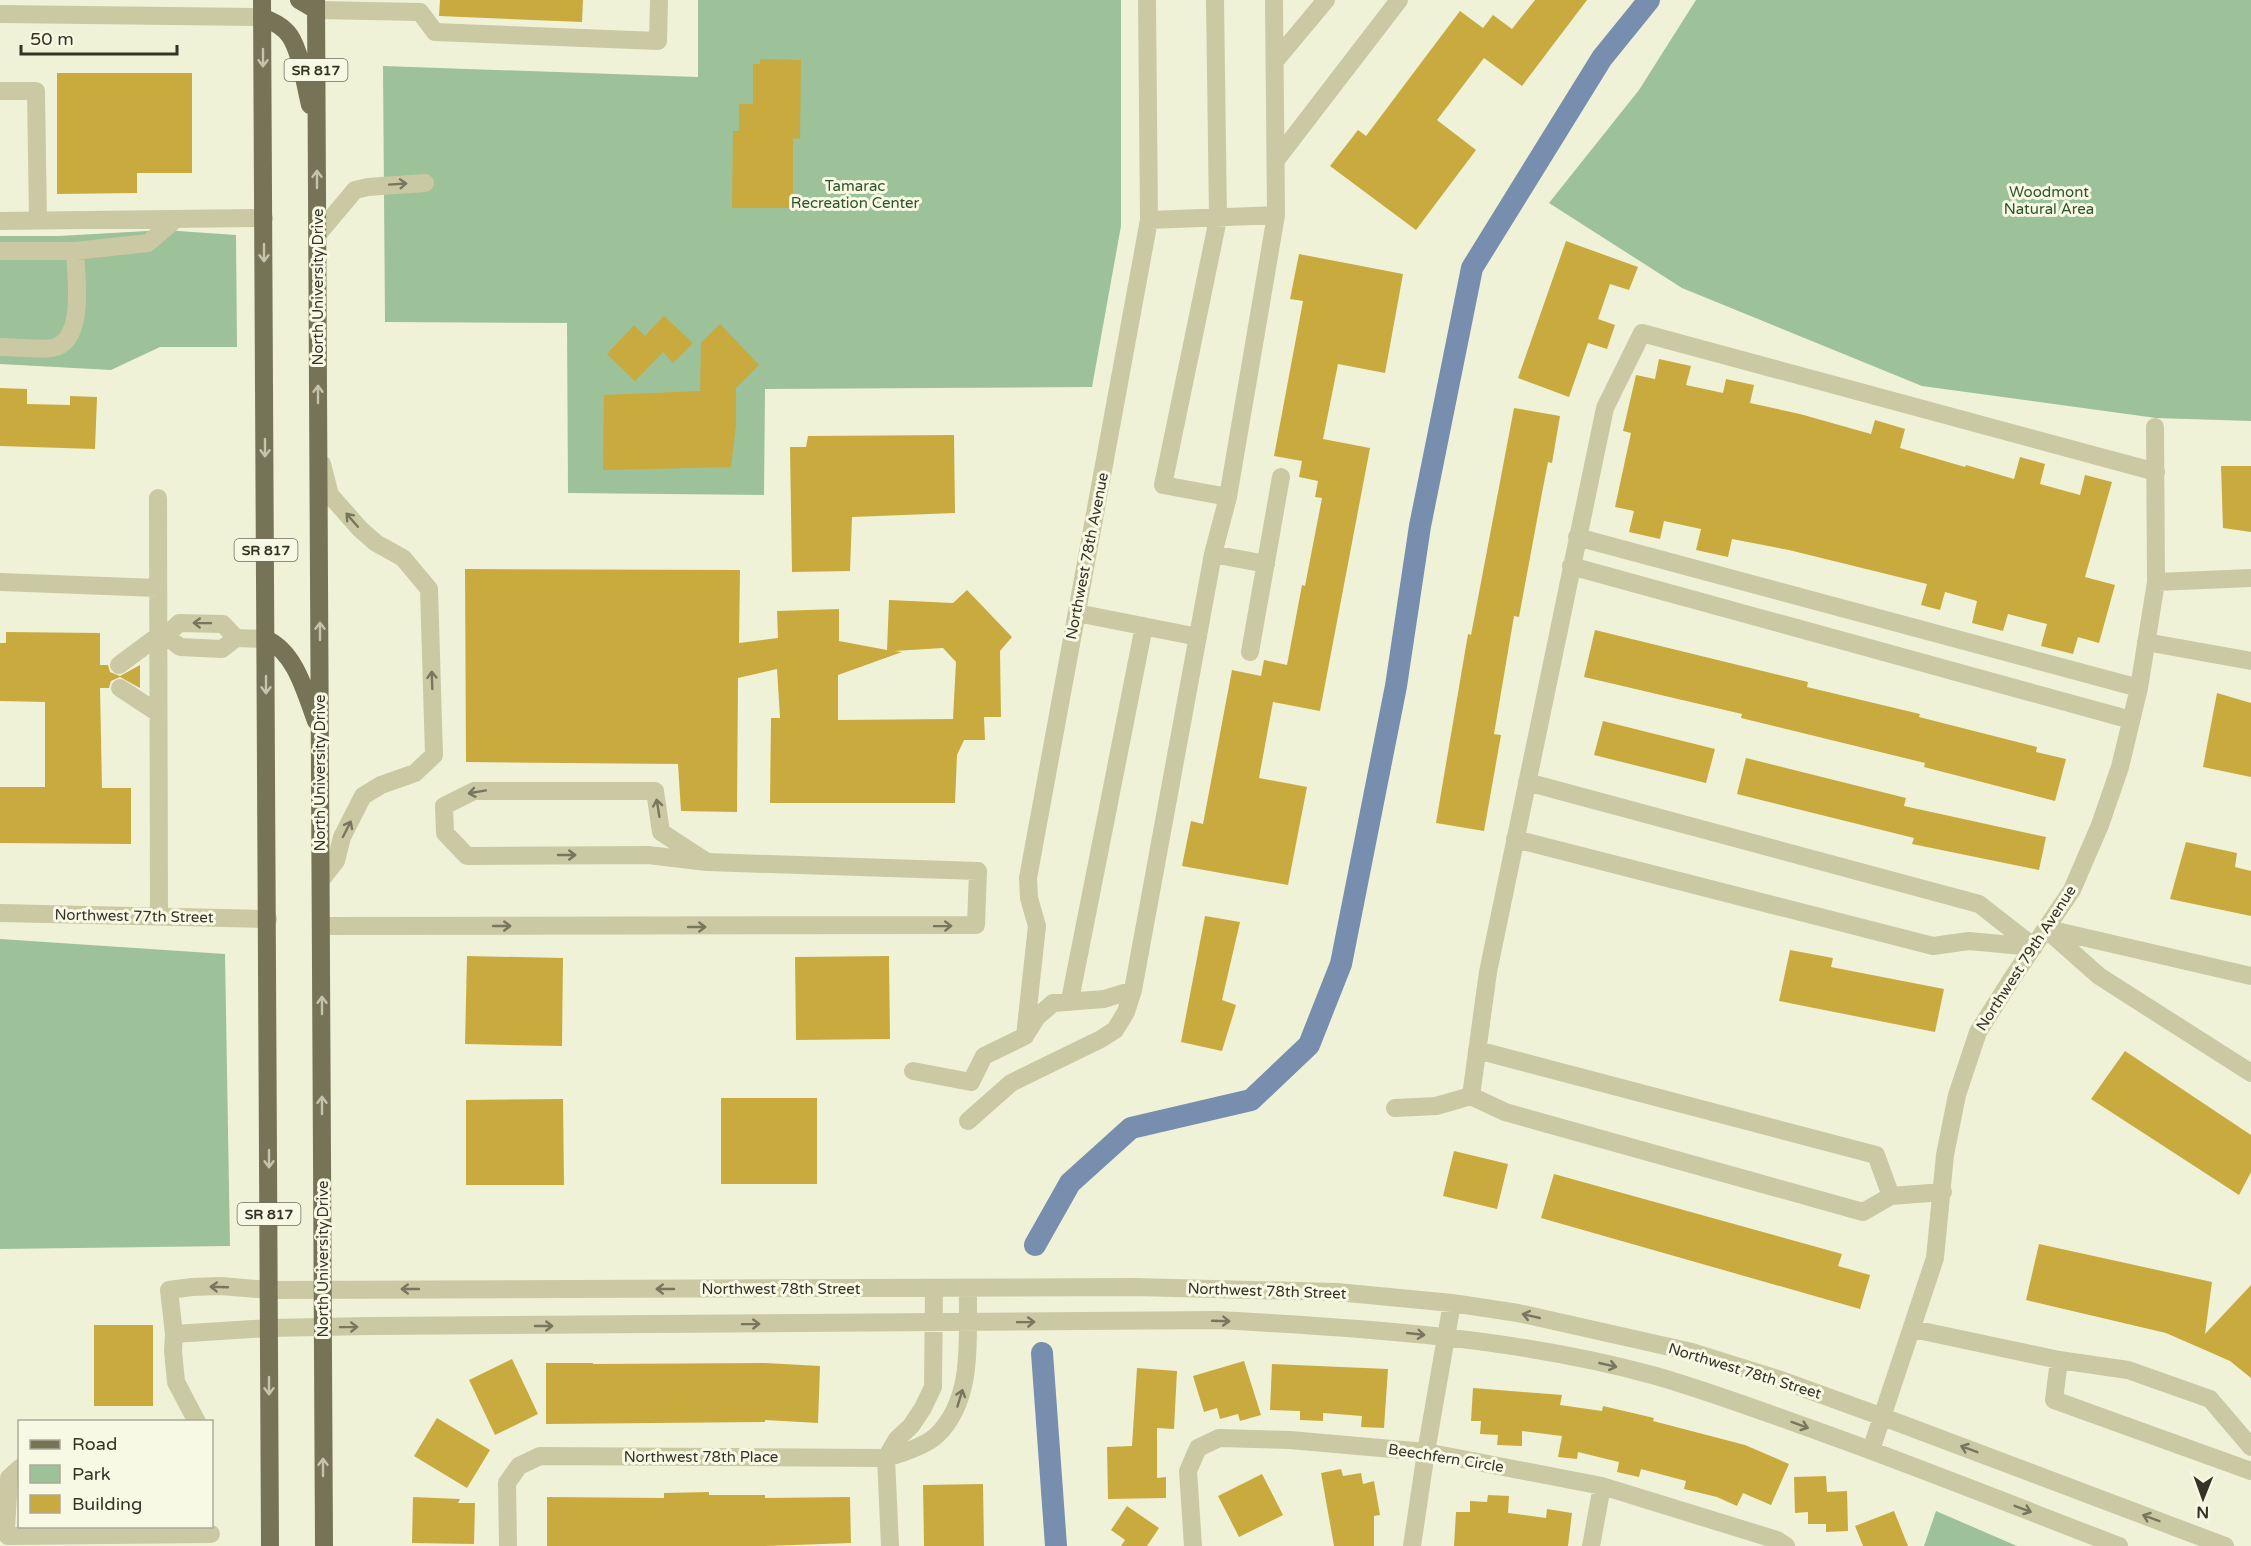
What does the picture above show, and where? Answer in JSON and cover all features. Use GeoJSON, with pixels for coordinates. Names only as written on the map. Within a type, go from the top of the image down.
{"type":"FeatureCollection","features":[{"type":"Feature","properties":{"kind":"main road"},"geometry":{"type":"LineString","coordinates":[[299,0],[316,5]]}},
{"type":"Feature","properties":{"kind":"main road","name":"North University Drive"},"geometry":{"type":"LineString","coordinates":[[316,5],[324,1546]]}},
{"type":"Feature","properties":{"kind":"main road"},"geometry":{"type":"LineString","coordinates":[[262,8],[289,34],[317,130]]}},
{"type":"Feature","properties":{"kind":"main road","name":"SR 817"},"geometry":{"type":"LineString","coordinates":[[262,8],[270,1546]]}},
{"type":"Feature","properties":{"kind":"main road"},"geometry":{"type":"LineString","coordinates":[[266,639],[278,645],[297,671],[320,731]]}},
{"type":"Feature","properties":{"kind":"street"},"geometry":{"type":"LineString","coordinates":[[316,5],[420,6],[435,32],[658,41],[658,0]]}},
{"type":"Feature","properties":{"kind":"street","name":"Northwest 78th Avenue"},"geometry":{"type":"LineString","coordinates":[[1025,1036],[1037,926],[1029,898],[1028,878],[1149,220],[1148,0]]}},
{"type":"Feature","properties":{"kind":"street"},"geometry":{"type":"LineString","coordinates":[[1215,0],[1218,219],[1163,485],[1228,497]]}},
{"type":"Feature","properties":{"kind":"street"},"geometry":{"type":"LineString","coordinates":[[968,1121],[1011,1083],[1115,1030],[1126,1012],[1133,990],[1213,554],[1228,497],[1276,215],[1274,0]]}},
{"type":"Feature","properties":{"kind":"street"},"geometry":{"type":"LineString","coordinates":[[1275,61],[1326,0]]}},
{"type":"Feature","properties":{"kind":"street"},"geometry":{"type":"LineString","coordinates":[[1276,160],[1399,0]]}},
{"type":"Feature","properties":{"kind":"street"},"geometry":{"type":"LineString","coordinates":[[0,14],[36,7],[262,8]]}},
{"type":"Feature","properties":{"kind":"street"},"geometry":{"type":"LineString","coordinates":[[0,91],[36,91],[38,221]]}},
{"type":"Feature","properties":{"kind":"street"},"geometry":{"type":"LineString","coordinates":[[318,234],[355,190],[425,183]]}},
{"type":"Feature","properties":{"kind":"street"},"geometry":{"type":"LineString","coordinates":[[1149,220],[1276,215]]}},
{"type":"Feature","properties":{"kind":"street"},"geometry":{"type":"LineString","coordinates":[[0,222],[264,218]]}},
{"type":"Feature","properties":{"kind":"street"},"geometry":{"type":"LineString","coordinates":[[0,250],[75,251],[148,243],[176,219]]}},
{"type":"Feature","properties":{"kind":"street"},"geometry":{"type":"LineString","coordinates":[[0,347],[54,348],[69,339],[76,324],[75,251]]}},
{"type":"Feature","properties":{"kind":"street"},"geometry":{"type":"LineString","coordinates":[[1471,1095],[1488,972],[1605,408],[1642,333],[2156,472]]}},
{"type":"Feature","properties":{"kind":"street","name":"Northwest 79th Avenue"},"geometry":{"type":"LineString","coordinates":[[1871,1450],[1935,1258],[1946,1155],[1956,1095],[1978,1032],[2072,890],[2100,825],[2120,767],[2139,688],[2156,582],[2156,427]]}},
{"type":"Feature","properties":{"kind":"street"},"geometry":{"type":"LineString","coordinates":[[319,452],[330,495],[360,529],[376,543],[404,558],[429,589],[434,755],[415,773],[381,785],[363,796],[342,837],[336,861],[321,880]]}},
{"type":"Feature","properties":{"kind":"street"},"geometry":{"type":"LineString","coordinates":[[1250,652],[1281,477]]}},
{"type":"Feature","properties":{"kind":"street"},"geometry":{"type":"LineString","coordinates":[[158,498],[158,588],[162,636],[158,713],[159,916]]}},
{"type":"Feature","properties":{"kind":"street"},"geometry":{"type":"LineString","coordinates":[[1577,537],[2139,688]]}},
{"type":"Feature","properties":{"kind":"street"},"geometry":{"type":"LineString","coordinates":[[1213,554],[1266,564]]}},
{"type":"Feature","properties":{"kind":"street"},"geometry":{"type":"LineString","coordinates":[[1571,566],[2131,720]]}},
{"type":"Feature","properties":{"kind":"street"},"geometry":{"type":"LineString","coordinates":[[2156,582],[2251,578]]}},
{"type":"Feature","properties":{"kind":"street"},"geometry":{"type":"LineString","coordinates":[[0,582],[158,588]]}},
{"type":"Feature","properties":{"kind":"street"},"geometry":{"type":"LineString","coordinates":[[1077,613],[1198,637]]}},
{"type":"Feature","properties":{"kind":"street"},"geometry":{"type":"LineString","coordinates":[[119,665],[179,623],[224,624],[236,638]]}},
{"type":"Feature","properties":{"kind":"street"},"geometry":{"type":"LineString","coordinates":[[1070,1000],[1144,626]]}},
{"type":"Feature","properties":{"kind":"street"},"geometry":{"type":"LineString","coordinates":[[162,636],[180,647],[222,649],[236,638],[266,639]]}},
{"type":"Feature","properties":{"kind":"street"},"geometry":{"type":"LineString","coordinates":[[2146,642],[2251,661]]}},
{"type":"Feature","properties":{"kind":"street"},"geometry":{"type":"LineString","coordinates":[[120,688],[158,713]]}},
{"type":"Feature","properties":{"kind":"street"},"geometry":{"type":"LineString","coordinates":[[1527,782],[1979,904],[2034,947]]}},
{"type":"Feature","properties":{"kind":"street"},"geometry":{"type":"LineString","coordinates":[[321,926],[976,925],[978,871],[707,862],[648,855],[467,856],[445,833],[444,806],[474,791],[655,791],[661,832],[707,862]]}},
{"type":"Feature","properties":{"kind":"street"},"geometry":{"type":"LineString","coordinates":[[1515,839],[1933,946],[1969,941],[2034,947]]}},
{"type":"Feature","properties":{"kind":"street","name":"Northwest 77th Street"},"geometry":{"type":"LineString","coordinates":[[0,913],[268,919]]}},
{"type":"Feature","properties":{"kind":"street"},"geometry":{"type":"LineString","coordinates":[[2046,929],[2251,976]]}},
{"type":"Feature","properties":{"kind":"street"},"geometry":{"type":"LineString","coordinates":[[2046,929],[2099,976],[2251,1073]]}},
{"type":"Feature","properties":{"kind":"street"},"geometry":{"type":"LineString","coordinates":[[913,1071],[971,1082],[984,1056],[1025,1036],[1037,1017],[1053,1003],[1104,999],[1133,990]]}},
{"type":"Feature","properties":{"kind":"street"},"geometry":{"type":"LineString","coordinates":[[1477,1050],[1876,1155],[1891,1196]]}},
{"type":"Feature","properties":{"kind":"street"},"geometry":{"type":"LineString","coordinates":[[1395,1108],[1436,1106],[1471,1095],[1505,1112],[1863,1212],[1891,1196],[1943,1192]]}},
{"type":"Feature","properties":{"kind":"street","name":"Northwest 78th Street"},"geometry":{"type":"LineString","coordinates":[[2119,1546],[1871,1450],[1655,1376],[1544,1351],[1447,1337],[1338,1326],[1218,1320],[269,1328],[174,1334],[169,1290],[202,1287],[270,1290],[1238,1289],[1337,1292],[1452,1303],[1518,1313],[1692,1352],[1778,1379],[2225,1546]]}},
{"type":"Feature","properties":{"kind":"street"},"geometry":{"type":"LineString","coordinates":[[890,1546],[886,1458],[897,1438],[911,1426],[923,1408],[933,1387],[934,1288]]}},
{"type":"Feature","properties":{"kind":"street"},"geometry":{"type":"LineString","coordinates":[[886,1458],[904,1453],[936,1437],[956,1410],[964,1387],[968,1288]]}},
{"type":"Feature","properties":{"kind":"street"},"geometry":{"type":"LineString","coordinates":[[1412,1546],[1452,1303]]}},
{"type":"Feature","properties":{"kind":"street"},"geometry":{"type":"LineString","coordinates":[[1913,1329],[2059,1360],[2128,1370],[2210,1399],[2251,1447]]}},
{"type":"Feature","properties":{"kind":"street"},"geometry":{"type":"LineString","coordinates":[[174,1334],[176,1382],[196,1420]]}},
{"type":"Feature","properties":{"kind":"street"},"geometry":{"type":"LineString","coordinates":[[2059,1360],[2054,1400],[2251,1471]]}},
{"type":"Feature","properties":{"kind":"street","name":"Beechfern Circle"},"geometry":{"type":"LineString","coordinates":[[1193,1546],[1188,1471],[1198,1448],[1219,1438],[1290,1440],[1426,1452],[1602,1486],[1777,1540],[1786,1546]]}},
{"type":"Feature","properties":{"kind":"street","name":"Northwest 78th Place"},"geometry":{"type":"LineString","coordinates":[[508,1546],[507,1483],[519,1466],[540,1456],[886,1458]]}},
{"type":"Feature","properties":{"kind":"street"},"geometry":{"type":"LineString","coordinates":[[18,1470],[9,1478],[6,1529],[8,1536],[211,1536]]}},
{"type":"Feature","properties":{"kind":"street"},"geometry":{"type":"LineString","coordinates":[[1591,1546],[1602,1486]]}},
{"type":"Feature","properties":{"kind":"green space","name":"Tamarac Recreation Center"},"geometry":{"type":"Polygon","coordinates":[[[698,0],[1121,0],[1121,226],[1092,387],[765,389],[764,495],[568,493],[567,323],[385,322],[383,66],[698,77],[698,0]]]}},
{"type":"Feature","properties":{"kind":"green space","name":"Woodmont Natural Area"},"geometry":{"type":"Polygon","coordinates":[[[1696,0],[2251,0],[2251,421],[2156,418],[1922,386],[1682,288],[1549,203],[1639,90],[1696,0]]]}},
{"type":"Feature","properties":{"kind":"green space"},"geometry":{"type":"Polygon","coordinates":[[[164,230],[236,235],[237,347],[160,347],[111,370],[0,364],[0,236],[59,236],[164,230]]]}},
{"type":"Feature","properties":{"kind":"green space"},"geometry":{"type":"Polygon","coordinates":[[[0,939],[225,954],[230,1246],[0,1249],[0,939]]]}},
{"type":"Feature","properties":{"kind":"green space"},"geometry":{"type":"Polygon","coordinates":[[[1936,1511],[2017,1546],[1924,1546],[1936,1511]]]}},
{"type":"Feature","properties":{"kind":"building"},"geometry":{"type":"Polygon","coordinates":[[[440,0],[583,0],[582,22],[439,16],[440,0]]]}},
{"type":"Feature","properties":{"kind":"building"},"geometry":{"type":"Polygon","coordinates":[[[1535,0],[1587,0],[1522,86],[1484,58],[1437,120],[1476,150],[1416,230],[1330,166],[1358,130],[1366,136],[1460,11],[1483,28],[1493,15],[1512,29],[1535,0]]]}},
{"type":"Feature","properties":{"kind":"building"},"geometry":{"type":"Polygon","coordinates":[[[760,59],[801,60],[800,139],[793,138],[793,208],[732,208],[733,131],[739,131],[739,104],[753,104],[753,64],[760,64],[760,59]]]}},
{"type":"Feature","properties":{"kind":"building"},"geometry":{"type":"Polygon","coordinates":[[[57,73],[192,73],[192,173],[137,173],[137,193],[57,194],[57,73]]]}},
{"type":"Feature","properties":{"kind":"building"},"geometry":{"type":"Polygon","coordinates":[[[1566,241],[1638,267],[1629,290],[1610,284],[1598,319],[1615,325],[1607,349],[1588,343],[1569,397],[1518,378],[1566,241]]]}},
{"type":"Feature","properties":{"kind":"building"},"geometry":{"type":"Polygon","coordinates":[[[1299,254],[1403,274],[1385,373],[1338,364],[1323,439],[1370,448],[1320,711],[1273,702],[1259,778],[1307,787],[1288,885],[1182,866],[1191,821],[1203,824],[1232,670],[1261,676],[1264,660],[1287,665],[1322,498],[1315,497],[1318,481],[1299,477],[1302,461],[1274,456],[1303,301],[1290,299],[1299,254]]]}},
{"type":"Feature","properties":{"kind":"building"},"geometry":{"type":"Polygon","coordinates":[[[664,316],[693,343],[673,363],[663,352],[635,381],[607,354],[634,325],[645,336],[664,316]]]}},
{"type":"Feature","properties":{"kind":"building"},"geometry":{"type":"Polygon","coordinates":[[[720,324],[759,365],[736,388],[736,425],[731,467],[603,470],[604,395],[702,391],[700,390],[701,343],[720,324]]]}},
{"type":"Feature","properties":{"kind":"building"},"geometry":{"type":"Polygon","coordinates":[[[1659,359],[1691,366],[1686,385],[1723,393],[1726,379],[1754,385],[1750,403],[1871,434],[1875,420],[1905,429],[1900,448],[1965,467],[1966,465],[2014,479],[2020,457],[2045,464],[2040,484],[2080,495],[2085,475],[2112,482],[2085,577],[2115,585],[2099,643],[2078,637],[2073,654],[2041,646],[2047,624],[2008,614],[2003,631],[1972,623],[1977,601],[1945,592],[1940,610],[1921,605],[1927,584],[1789,550],[1732,539],[1728,557],[1696,550],[1701,529],[1664,521],[1660,539],[1629,532],[1634,511],[1615,507],[1631,433],[1623,431],[1636,375],[1655,379],[1659,359]]]}},
{"type":"Feature","properties":{"kind":"building"},"geometry":{"type":"Polygon","coordinates":[[[0,388],[27,389],[27,404],[70,405],[70,396],[97,397],[95,449],[0,446],[0,388]]]}},
{"type":"Feature","properties":{"kind":"building"},"geometry":{"type":"Polygon","coordinates":[[[1514,408],[1560,416],[1552,463],[1548,462],[1519,617],[1514,616],[1494,734],[1501,735],[1484,831],[1436,823],[1468,634],[1471,635],[1514,408]]]}},
{"type":"Feature","properties":{"kind":"building"},"geometry":{"type":"Polygon","coordinates":[[[954,435],[955,513],[852,517],[850,571],[792,572],[790,447],[806,447],[808,436],[954,435]]]}},
{"type":"Feature","properties":{"kind":"building"},"geometry":{"type":"Polygon","coordinates":[[[2221,466],[2251,466],[2251,532],[2223,528],[2221,466]]]}},
{"type":"Feature","properties":{"kind":"building"},"geometry":{"type":"Polygon","coordinates":[[[465,569],[740,570],[739,643],[778,638],[777,611],[839,609],[839,641],[887,650],[889,600],[953,603],[967,590],[1012,637],[1000,651],[1001,717],[984,717],[985,740],[964,740],[957,755],[955,803],[770,803],[771,718],[780,718],[777,669],[738,678],[737,812],[681,811],[678,764],[466,762],[465,569]],[[943,648],[894,651],[902,652],[838,675],[838,720],[953,719],[956,662],[943,648]]]}},
{"type":"Feature","properties":{"kind":"building"},"geometry":{"type":"Polygon","coordinates":[[[1595,630],[1808,682],[1807,687],[1920,714],[1919,717],[2037,747],[2036,752],[2066,759],[2055,801],[1924,767],[1925,763],[1741,718],[1742,714],[1584,677],[1595,630]]]}},
{"type":"Feature","properties":{"kind":"building"},"geometry":{"type":"Polygon","coordinates":[[[6,632],[100,633],[100,665],[108,665],[110,672],[120,676],[140,665],[140,688],[120,677],[111,681],[109,688],[100,688],[102,788],[131,788],[131,844],[0,843],[0,787],[45,787],[45,702],[0,701],[0,643],[6,643],[6,632]]]}},
{"type":"Feature","properties":{"kind":"building"},"geometry":{"type":"Polygon","coordinates":[[[2217,693],[2251,703],[2251,777],[2203,767],[2217,693]]]}},
{"type":"Feature","properties":{"kind":"building"},"geometry":{"type":"Polygon","coordinates":[[[1603,721],[1715,749],[1706,783],[1594,755],[1603,721]]]}},
{"type":"Feature","properties":{"kind":"building"},"geometry":{"type":"Polygon","coordinates":[[[1746,758],[1906,798],[1904,806],[2046,837],[2039,870],[1912,844],[1914,838],[1737,794],[1746,758]]]}},
{"type":"Feature","properties":{"kind":"building"},"geometry":{"type":"Polygon","coordinates":[[[2186,842],[2237,853],[2235,867],[2251,871],[2251,916],[2170,899],[2186,842]]]}},
{"type":"Feature","properties":{"kind":"building"},"geometry":{"type":"Polygon","coordinates":[[[1205,916],[1240,922],[1222,1000],[1236,1005],[1222,1051],[1181,1042],[1205,916]]]}},
{"type":"Feature","properties":{"kind":"building"},"geometry":{"type":"Polygon","coordinates":[[[1790,950],[1833,958],[1831,967],[1944,989],[1935,1032],[1779,1001],[1790,950]]]}},
{"type":"Feature","properties":{"kind":"building"},"geometry":{"type":"Polygon","coordinates":[[[467,956],[563,958],[562,1046],[465,1044],[467,956]]]}},
{"type":"Feature","properties":{"kind":"building"},"geometry":{"type":"Polygon","coordinates":[[[889,956],[890,1039],[796,1040],[795,957],[889,956]]]}},
{"type":"Feature","properties":{"kind":"building"},"geometry":{"type":"Polygon","coordinates":[[[2125,1051],[2251,1135],[2251,1172],[2239,1195],[2091,1099],[2125,1051]]]}},
{"type":"Feature","properties":{"kind":"building"},"geometry":{"type":"Polygon","coordinates":[[[721,1098],[817,1098],[817,1184],[721,1184],[721,1098]]]}},
{"type":"Feature","properties":{"kind":"building"},"geometry":{"type":"Polygon","coordinates":[[[563,1099],[564,1185],[466,1185],[466,1100],[563,1099]]]}},
{"type":"Feature","properties":{"kind":"building"},"geometry":{"type":"Polygon","coordinates":[[[1454,1151],[1508,1164],[1497,1209],[1443,1196],[1454,1151]]]}},
{"type":"Feature","properties":{"kind":"building"},"geometry":{"type":"Polygon","coordinates":[[[1554,1174],[1842,1254],[1838,1266],[1870,1275],[1860,1309],[1541,1218],[1554,1174]]]}},
{"type":"Feature","properties":{"kind":"building"},"geometry":{"type":"Polygon","coordinates":[[[2039,1244],[2212,1282],[2205,1334],[2251,1285],[2251,1378],[2230,1361],[2166,1333],[2026,1300],[2039,1244]]]}},
{"type":"Feature","properties":{"kind":"building"},"geometry":{"type":"Polygon","coordinates":[[[94,1325],[153,1325],[153,1406],[94,1406],[94,1325]]]}},
{"type":"Feature","properties":{"kind":"building"},"geometry":{"type":"Polygon","coordinates":[[[512,1359],[538,1414],[495,1435],[469,1380],[512,1359]]]}},
{"type":"Feature","properties":{"kind":"building"},"geometry":{"type":"Polygon","coordinates":[[[1244,1361],[1261,1415],[1240,1421],[1238,1414],[1220,1419],[1217,1408],[1204,1412],[1193,1376],[1244,1361]]]}},
{"type":"Feature","properties":{"kind":"building"},"geometry":{"type":"Polygon","coordinates":[[[546,1363],[765,1363],[820,1366],[818,1423],[765,1420],[765,1422],[546,1424],[546,1363]]]}},
{"type":"Feature","properties":{"kind":"building"},"geometry":{"type":"Polygon","coordinates":[[[1272,1364],[1388,1369],[1384,1428],[1361,1427],[1362,1416],[1323,1413],[1323,1421],[1300,1420],[1300,1411],[1270,1410],[1272,1364]]]}},
{"type":"Feature","properties":{"kind":"building"},"geometry":{"type":"Polygon","coordinates":[[[1137,1368],[1177,1371],[1174,1429],[1157,1428],[1157,1478],[1166,1477],[1166,1498],[1108,1499],[1107,1447],[1132,1446],[1137,1368]]]}},
{"type":"Feature","properties":{"kind":"building"},"geometry":{"type":"Polygon","coordinates":[[[1473,1388],[1562,1395],[1560,1405],[1602,1411],[1603,1406],[1654,1418],[1653,1421],[1745,1445],[1789,1464],[1771,1505],[1743,1493],[1737,1506],[1717,1497],[1684,1489],[1686,1481],[1641,1469],[1639,1477],[1617,1472],[1619,1462],[1578,1452],[1577,1459],[1558,1457],[1562,1436],[1522,1431],[1522,1446],[1497,1445],[1498,1435],[1480,1434],[1481,1421],[1471,1421],[1473,1388]]]}},
{"type":"Feature","properties":{"kind":"building"},"geometry":{"type":"Polygon","coordinates":[[[437,1418],[490,1450],[467,1488],[414,1456],[437,1418]]]}},
{"type":"Feature","properties":{"kind":"building"},"geometry":{"type":"Polygon","coordinates":[[[1341,1469],[1343,1476],[1361,1473],[1363,1484],[1374,1481],[1380,1515],[1374,1516],[1374,1546],[1334,1546],[1321,1473],[1341,1469]]]}},
{"type":"Feature","properties":{"kind":"building"},"geometry":{"type":"Polygon","coordinates":[[[1262,1474],[1283,1515],[1239,1537],[1218,1496],[1262,1474]]]}},
{"type":"Feature","properties":{"kind":"building"},"geometry":{"type":"Polygon","coordinates":[[[1826,1476],[1827,1492],[1847,1491],[1848,1531],[1826,1532],[1826,1524],[1808,1524],[1808,1512],[1795,1513],[1794,1477],[1826,1476]]]}},
{"type":"Feature","properties":{"kind":"building"},"geometry":{"type":"Polygon","coordinates":[[[983,1484],[984,1546],[924,1546],[923,1485],[983,1484]]]}},
{"type":"Feature","properties":{"kind":"building"},"geometry":{"type":"Polygon","coordinates":[[[709,1492],[709,1495],[765,1495],[765,1498],[850,1497],[851,1543],[765,1546],[547,1546],[547,1497],[664,1498],[664,1493],[709,1492]]]}},
{"type":"Feature","properties":{"kind":"building"},"geometry":{"type":"Polygon","coordinates":[[[1488,1495],[1509,1496],[1508,1513],[1546,1518],[1547,1509],[1572,1513],[1568,1546],[1454,1546],[1456,1512],[1470,1512],[1470,1501],[1487,1502],[1488,1495]]]}},
{"type":"Feature","properties":{"kind":"building"},"geometry":{"type":"Polygon","coordinates":[[[413,1497],[460,1499],[458,1503],[475,1503],[474,1544],[412,1543],[413,1497]]]}},
{"type":"Feature","properties":{"kind":"building"},"geometry":{"type":"Polygon","coordinates":[[[1127,1506],[1159,1528],[1147,1546],[1121,1546],[1125,1540],[1111,1530],[1127,1506]]]}},
{"type":"Feature","properties":{"kind":"building"},"geometry":{"type":"Polygon","coordinates":[[[1894,1511],[1908,1546],[1863,1546],[1855,1526],[1894,1511]]]}},
{"type":"Feature","properties":{"kind":"waterway"},"geometry":{"type":"LineString","coordinates":[[1035,1245],[1070,1183],[1131,1128],[1251,1100],[1309,1045],[1341,964],[1396,686],[1420,526],[1472,268],[1602,58],[1649,0]]}},
{"type":"Feature","properties":{"kind":"waterway"},"geometry":{"type":"LineString","coordinates":[[1042,1353],[1056,1546]]}}]}
